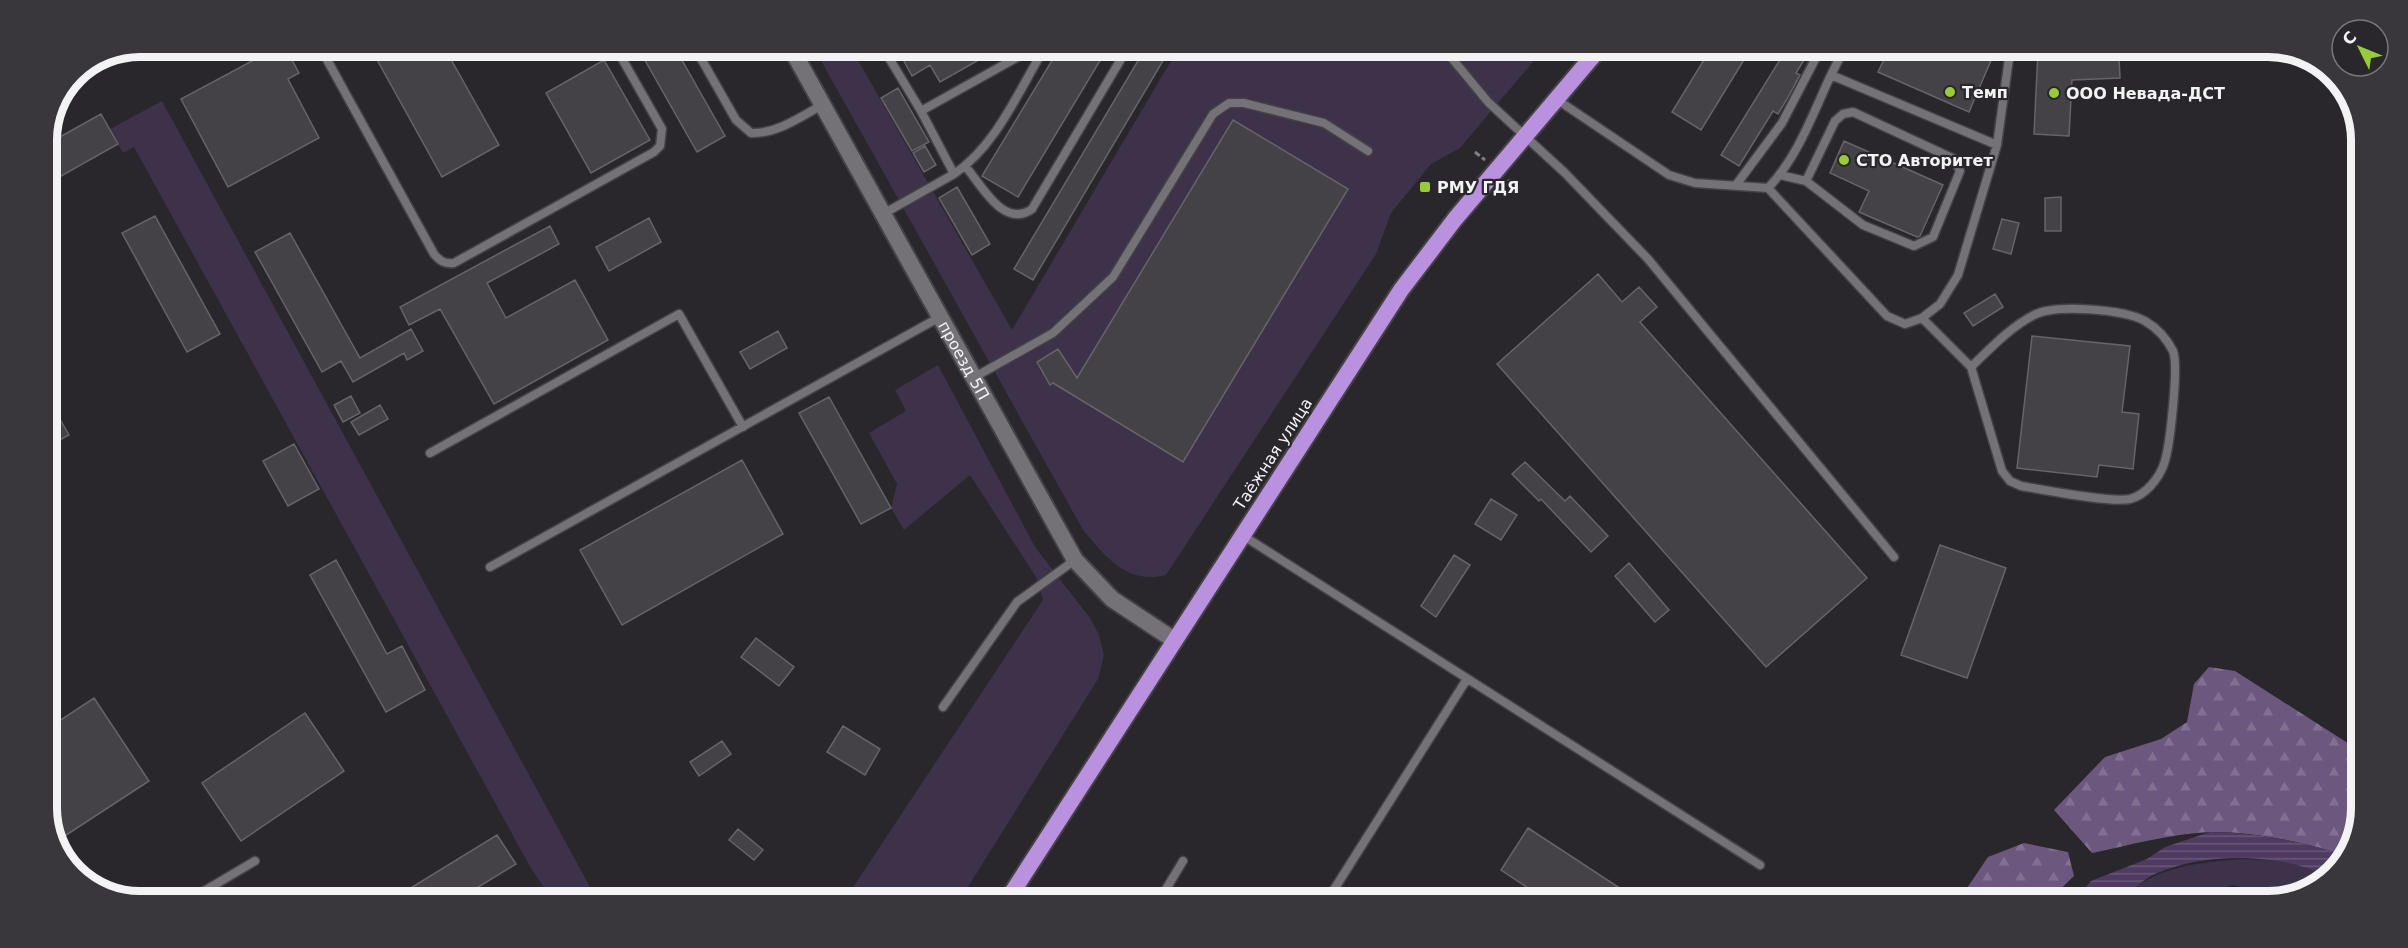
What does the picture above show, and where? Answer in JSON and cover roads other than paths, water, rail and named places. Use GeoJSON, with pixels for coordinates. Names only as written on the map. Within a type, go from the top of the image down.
{"type":"FeatureCollection","features":[{"type":"Feature","properties":{"kind":"highway","name":"Таёжная улица"},"geometry":{"type":"LineString","coordinates":[[1013,891],[1401,290],[1455,219],[1592,57]]}},
{"type":"Feature","properties":{"kind":"street","name":"проезд 5П"},"geometry":{"type":"LineString","coordinates":[[796,57],[1075,560],[1090,579],[1112,599],[1174,640]]}},
{"type":"Feature","properties":{"kind":"lane"},"geometry":{"type":"LineString","coordinates":[[326,57],[434,254],[440,261],[447,264],[454,263],[654,152],[660,146],[662,129],[621,57]]}},
{"type":"Feature","properties":{"kind":"lane"},"geometry":{"type":"LineString","coordinates":[[700,57],[736,120],[751,133],[761,134],[781,127],[822,105]]}},
{"type":"Feature","properties":{"kind":"lane"},"geometry":{"type":"LineString","coordinates":[[889,57],[954,174]]}},
{"type":"Feature","properties":{"kind":"lane"},"geometry":{"type":"LineString","coordinates":[[921,111],[1018,57]]}},
{"type":"Feature","properties":{"kind":"lane"},"geometry":{"type":"LineString","coordinates":[[883,214],[966,167],[987,145],[1039,57]]}},
{"type":"Feature","properties":{"kind":"lane"},"geometry":{"type":"LineString","coordinates":[[966,167],[1003,210],[1013,216],[1024,215],[1032,209],[1121,57]]}},
{"type":"Feature","properties":{"kind":"lane"},"geometry":{"type":"LineString","coordinates":[[1451,57],[1488,102],[1526,135],[1648,259],[1894,557]]}},
{"type":"Feature","properties":{"kind":"lane"},"geometry":{"type":"LineString","coordinates":[[1736,185],[1771,141],[1816,57]]}},
{"type":"Feature","properties":{"kind":"lane"},"geometry":{"type":"LineString","coordinates":[[1768,188],[1780,175],[1840,57]]}},
{"type":"Feature","properties":{"kind":"lane"},"geometry":{"type":"LineString","coordinates":[[1556,99],[1669,175],[1695,183],[1768,188],[1887,316],[1905,324],[1923,318],[1941,304],[1958,275],[1998,145],[2009,57]]}},
{"type":"Feature","properties":{"kind":"lane"},"geometry":{"type":"LineString","coordinates":[[1832,75],[1998,145]]}},
{"type":"Feature","properties":{"kind":"lane"},"geometry":{"type":"LineString","coordinates":[[974,378],[1053,333],[1113,277],[1213,114],[1229,103],[1244,103],[1324,123],[1368,151]]}},
{"type":"Feature","properties":{"kind":"lane"},"geometry":{"type":"LineString","coordinates":[[1780,175],[1806,181],[1863,225],[1914,246],[1933,237],[1960,171],[1954,159],[1853,112],[1843,114],[1835,121],[1806,181]]}},
{"type":"Feature","properties":{"kind":"lane"},"geometry":{"type":"LineString","coordinates":[[1923,318],[1971,367],[2002,471],[2010,481],[2021,486],[2115,499],[2131,498],[2155,481],[2165,463],[2177,369],[2174,353],[2163,336],[2146,321],[2132,316],[2055,308],[2036,314],[2014,327],[1971,367]]}},
{"type":"Feature","properties":{"kind":"lane"},"geometry":{"type":"LineString","coordinates":[[430,453],[679,314],[743,428]]}},
{"type":"Feature","properties":{"kind":"lane"},"geometry":{"type":"LineString","coordinates":[[490,567],[940,317]]}},
{"type":"Feature","properties":{"kind":"lane"},"geometry":{"type":"LineString","coordinates":[[1242,535],[1760,865]]}},
{"type":"Feature","properties":{"kind":"lane"},"geometry":{"type":"LineString","coordinates":[[943,707],[1017,602],[1075,560]]}},
{"type":"Feature","properties":{"kind":"lane"},"geometry":{"type":"LineString","coordinates":[[1333,891],[1467,679]]}},
{"type":"Feature","properties":{"kind":"lane"},"geometry":{"type":"LineString","coordinates":[[204,891],[255,861]]}},
{"type":"Feature","properties":{"kind":"lane"},"geometry":{"type":"LineString","coordinates":[[1165,891],[1183,861]]}},
{"type":"Feature","properties":{"kind":"place","name":"Темп"},"geometry":{"type":"Point","coordinates":[1950,92]}},
{"type":"Feature","properties":{"kind":"place","name":"ООО Невада-ДСТ"},"geometry":{"type":"Point","coordinates":[2054,93]}},
{"type":"Feature","properties":{"kind":"place","name":"СТО Авторитет"},"geometry":{"type":"Point","coordinates":[1844,160]}},
{"type":"Feature","properties":{"kind":"place","name":"РМУ ГДЯ"},"geometry":{"type":"Point","coordinates":[1425,187]}}]}
